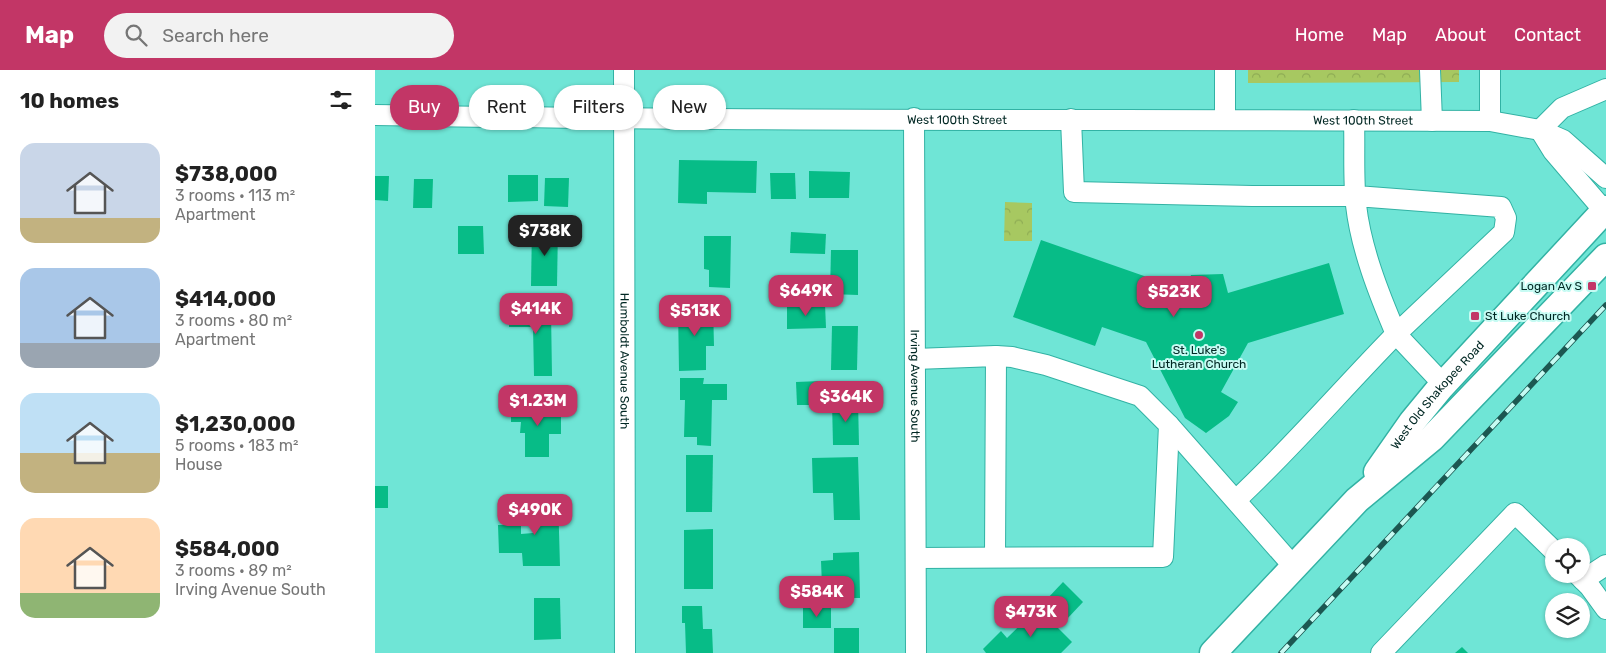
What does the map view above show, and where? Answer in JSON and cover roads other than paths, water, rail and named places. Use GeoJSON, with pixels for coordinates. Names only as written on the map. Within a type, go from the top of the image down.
{"type":"FeatureCollection","features":[{"type":"Feature","properties":{"kind":"main road","name":"West Old Shakopee Road"},"geometry":{"type":"LineString","coordinates":[[1357,500],[1412,422],[1443,384],[1605,211]]}},
{"type":"Feature","properties":{"kind":"main road","name":"West Old Shakopee Road"},"geometry":{"type":"LineString","coordinates":[[1213,653],[1357,500],[1431,438],[1606,257]]}},
{"type":"Feature","properties":{"kind":"street","name":"Humboldt Avenue South"},"geometry":{"type":"LineString","coordinates":[[624,70],[624,85]]}},
{"type":"Feature","properties":{"kind":"street"},"geometry":{"type":"LineString","coordinates":[[1225,70],[1225,120]]}},
{"type":"Feature","properties":{"kind":"street"},"geometry":{"type":"LineString","coordinates":[[1430,70],[1431,121]]}},
{"type":"Feature","properties":{"kind":"street"},"geometry":{"type":"LineString","coordinates":[[1490,70],[1490,121]]}},
{"type":"Feature","properties":{"kind":"street"},"geometry":{"type":"LineString","coordinates":[[1605,211],[1553,152],[1540,130],[1562,108],[1606,89]]}},
{"type":"Feature","properties":{"kind":"street","name":"West 100th Street"},"geometry":{"type":"LineString","coordinates":[[375,115],[554,119]]}},
{"type":"Feature","properties":{"kind":"street","name":"West 100th Street"},"geometry":{"type":"LineString","coordinates":[[643,120],[914,118],[1490,121],[1540,130],[1563,140],[1606,178]]}},
{"type":"Feature","properties":{"kind":"street","name":"Irving Avenue South"},"geometry":{"type":"LineString","coordinates":[[914,118],[916,653]]}},
{"type":"Feature","properties":{"kind":"street"},"geometry":{"type":"LineString","coordinates":[[1071,119],[1074,192],[1356,196],[1501,207],[1507,218],[1504,232],[1396,334],[1344,388],[1283,457],[1236,500]]}},
{"type":"Feature","properties":{"kind":"street"},"geometry":{"type":"LineString","coordinates":[[1354,120],[1356,205],[1367,252],[1382,302],[1396,334],[1443,384]]}},
{"type":"Feature","properties":{"kind":"street","name":"Humboldt Avenue South"},"geometry":{"type":"LineString","coordinates":[[625,130],[625,653]]}},
{"type":"Feature","properties":{"kind":"street"},"geometry":{"type":"LineString","coordinates":[[995,558],[996,356]]}},
{"type":"Feature","properties":{"kind":"street"},"geometry":{"type":"LineString","coordinates":[[915,360],[1011,357],[1047,365],[1140,396],[1169,425],[1294,567]]}},
{"type":"Feature","properties":{"kind":"street"},"geometry":{"type":"LineString","coordinates":[[916,558],[1163,557],[1169,425]]}},
{"type":"Feature","properties":{"kind":"street"},"geometry":{"type":"LineString","coordinates":[[1381,653],[1515,513],[1545,542]]}},
{"type":"Feature","properties":{"kind":"street"},"geometry":{"type":"LineString","coordinates":[[1590,572],[1606,565]]}},
{"type":"Feature","properties":{"kind":"street"},"geometry":{"type":"LineString","coordinates":[[1585,583],[1606,610]]}},
{"type":"Feature","properties":{"kind":"railway"},"geometry":{"type":"LineString","coordinates":[[1281,653],[1606,305]]}},
{"type":"Feature","properties":{"kind":"place","name":"Logan Av S"},"geometry":{"type":"Point","coordinates":[1592,286]}},
{"type":"Feature","properties":{"kind":"place","name":"St Luke Church"},"geometry":{"type":"Point","coordinates":[1475,316]}},
{"type":"Feature","properties":{"kind":"place","name":"St. Luke's Lutheran Church"},"geometry":{"type":"Point","coordinates":[1199,335]}}]}
